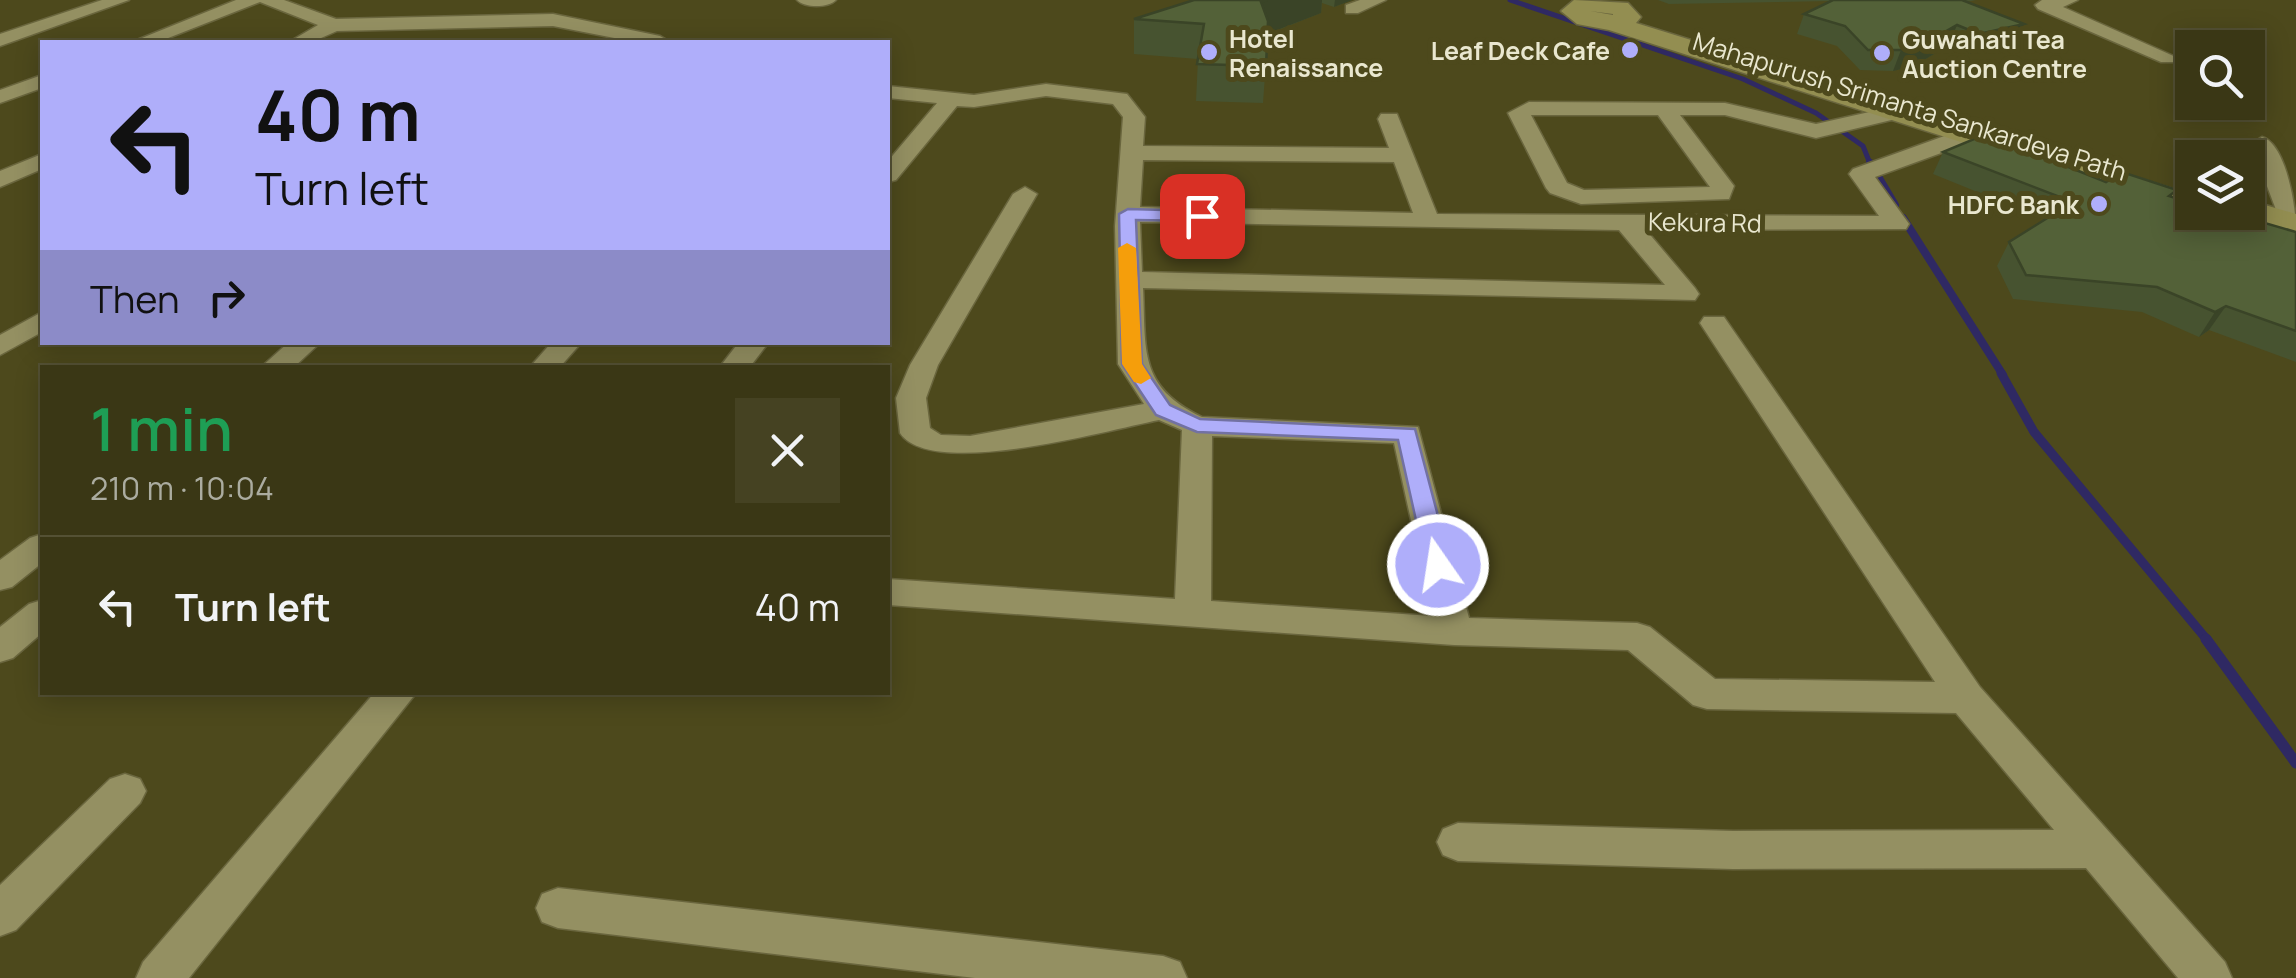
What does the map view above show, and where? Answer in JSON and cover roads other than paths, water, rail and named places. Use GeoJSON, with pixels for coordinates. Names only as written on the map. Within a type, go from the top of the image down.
{"type":"FeatureCollection","features":[{"type":"Feature","properties":{"kind":"main road"},"geometry":{"type":"LineString","coordinates":[[1570,5],[1588,20],[1619,21]]}},
{"type":"Feature","properties":{"kind":"main road","name":"Mahapurush Srimanta Sankardeva Path"},"geometry":{"type":"LineString","coordinates":[[1619,21],[2175,201]]}},
{"type":"Feature","properties":{"kind":"main road","name":"Mahapurush Srimanta Sankardeva Path"},"geometry":{"type":"LineString","coordinates":[[1619,21],[2175,188]]}},
{"type":"Feature","properties":{"kind":"main road"},"geometry":{"type":"LineString","coordinates":[[2265,217],[2295,229]]}},
{"type":"Feature","properties":{"kind":"main road"},"geometry":{"type":"LineString","coordinates":[[2265,223],[2295,229]]}},
{"type":"Feature","properties":{"kind":"street"},"geometry":{"type":"LineString","coordinates":[[0,40],[120,0]]}},
{"type":"Feature","properties":{"kind":"street"},"geometry":{"type":"LineString","coordinates":[[147,40],[252,0]]}},
{"type":"Feature","properties":{"kind":"street"},"geometry":{"type":"LineString","coordinates":[[267,0],[334,26]]}},
{"type":"Feature","properties":{"kind":"street"},"geometry":{"type":"LineString","coordinates":[[806,0],[828,0]]}},
{"type":"Feature","properties":{"kind":"street"},"geometry":{"type":"LineString","coordinates":[[1352,9],[1377,0]]}},
{"type":"Feature","properties":{"kind":"street"},"geometry":{"type":"LineString","coordinates":[[2069,0],[2044,5],[2168,58]]}},
{"type":"Feature","properties":{"kind":"street"},"geometry":{"type":"LineString","coordinates":[[518,40],[553,20]]}},
{"type":"Feature","properties":{"kind":"street"},"geometry":{"type":"LineString","coordinates":[[302,40],[334,26],[553,20],[640,40]]}},
{"type":"Feature","properties":{"kind":"street"},"geometry":{"type":"LineString","coordinates":[[0,97],[40,82]]}},
{"type":"Feature","properties":{"kind":"street"},"geometry":{"type":"LineString","coordinates":[[890,92],[974,101],[1046,90],[1120,98],[1134,117],[1127,280],[1132,364],[1163,410],[1197,426],[1407,434],[1454,630]]}},
{"type":"Feature","properties":{"kind":"street"},"geometry":{"type":"LineString","coordinates":[[890,173],[952,100]]}},
{"type":"Feature","properties":{"kind":"street"},"geometry":{"type":"LineString","coordinates":[[1664,108],[1722,186],[1722,194],[1581,197],[1567,193],[1558,188],[1520,113],[1529,108],[1664,108],[1725,108],[1806,130],[1896,112]]}},
{"type":"Feature","properties":{"kind":"street"},"geometry":{"type":"LineString","coordinates":[[1389,119],[1428,221]]}},
{"type":"Feature","properties":{"kind":"street","name":"Kekura Rd"},"geometry":{"type":"LineString","coordinates":[[1128,214],[1428,221],[1897,224],[1873,170],[1970,136]]}},
{"type":"Feature","properties":{"kind":"street"},"geometry":{"type":"LineString","coordinates":[[2265,152],[2295,229]]}},
{"type":"Feature","properties":{"kind":"street"},"geometry":{"type":"LineString","coordinates":[[1132,153],[1403,155]]}},
{"type":"Feature","properties":{"kind":"street"},"geometry":{"type":"LineString","coordinates":[[0,180],[40,162]]}},
{"type":"Feature","properties":{"kind":"street"},"geometry":{"type":"LineString","coordinates":[[1025,194],[924,365],[910,398],[915,432],[934,444],[970,446],[1163,410]]}},
{"type":"Feature","properties":{"kind":"street"},"geometry":{"type":"LineString","coordinates":[[1127,280],[1686,294],[1625,222]]}},
{"type":"Feature","properties":{"kind":"street"},"geometry":{"type":"LineString","coordinates":[[0,347],[40,321]]}},
{"type":"Feature","properties":{"kind":"street"},"geometry":{"type":"LineString","coordinates":[[1714,323],[1966,698],[2208,978]]}},
{"type":"Feature","properties":{"kind":"street"},"geometry":{"type":"LineString","coordinates":[[278,365],[303,345]]}},
{"type":"Feature","properties":{"kind":"street"},"geometry":{"type":"LineString","coordinates":[[546,365],[565,345]]}},
{"type":"Feature","properties":{"kind":"street"},"geometry":{"type":"LineString","coordinates":[[736,365],[752,345]]}},
{"type":"Feature","properties":{"kind":"street"},"geometry":{"type":"LineString","coordinates":[[1193,614],[1197,426]]}},
{"type":"Feature","properties":{"kind":"street"},"geometry":{"type":"LineString","coordinates":[[0,578],[40,548]]}},
{"type":"Feature","properties":{"kind":"street"},"geometry":{"type":"LineString","coordinates":[[890,592],[1193,614],[1637,638],[1708,694],[1966,698]]}},
{"type":"Feature","properties":{"kind":"street"},"geometry":{"type":"LineString","coordinates":[[0,619],[40,612]]}},
{"type":"Feature","properties":{"kind":"street"},"geometry":{"type":"LineString","coordinates":[[0,648],[40,614]]}},
{"type":"Feature","properties":{"kind":"street"},"geometry":{"type":"LineString","coordinates":[[160,978],[396,695]]}},
{"type":"Feature","properties":{"kind":"street"},"geometry":{"type":"LineString","coordinates":[[0,915],[125,791]]}},
{"type":"Feature","properties":{"kind":"street"},"geometry":{"type":"LineString","coordinates":[[1458,842],[1734,850],[2097,850]]}},
{"type":"Feature","properties":{"kind":"street"},"geometry":{"type":"LineString","coordinates":[[558,908],[1163,978]]}},
{"type":"Feature","properties":{"kind":"waterway"},"geometry":{"type":"LineString","coordinates":[[1510,0],[1743,79],[1816,113],[1863,146],[1871,166]]}},
{"type":"Feature","properties":{"kind":"waterway"},"geometry":{"type":"LineString","coordinates":[[1870,163],[1895,205]]}},
{"type":"Feature","properties":{"kind":"waterway"},"geometry":{"type":"LineString","coordinates":[[1903,218],[2003,375]]}},
{"type":"Feature","properties":{"kind":"waterway"},"geometry":{"type":"LineString","coordinates":[[2001,373],[2034,432],[2208,641]]}},
{"type":"Feature","properties":{"kind":"waterway"},"geometry":{"type":"LineString","coordinates":[[2206,639],[2296,763]]}},
{"type":"Feature","properties":{"kind":"place","name":"Leaf Deck Cafe"},"geometry":{"type":"Point","coordinates":[1630,50]}},
{"type":"Feature","properties":{"kind":"place","name":"Hotel Renaissance"},"geometry":{"type":"Point","coordinates":[1209,52]}},
{"type":"Feature","properties":{"kind":"place","name":"Guwahati Tea Auction Centre"},"geometry":{"type":"Point","coordinates":[1882,53]}},
{"type":"Feature","properties":{"kind":"place","name":"HDFC Bank"},"geometry":{"type":"Point","coordinates":[2099,204]}}]}
